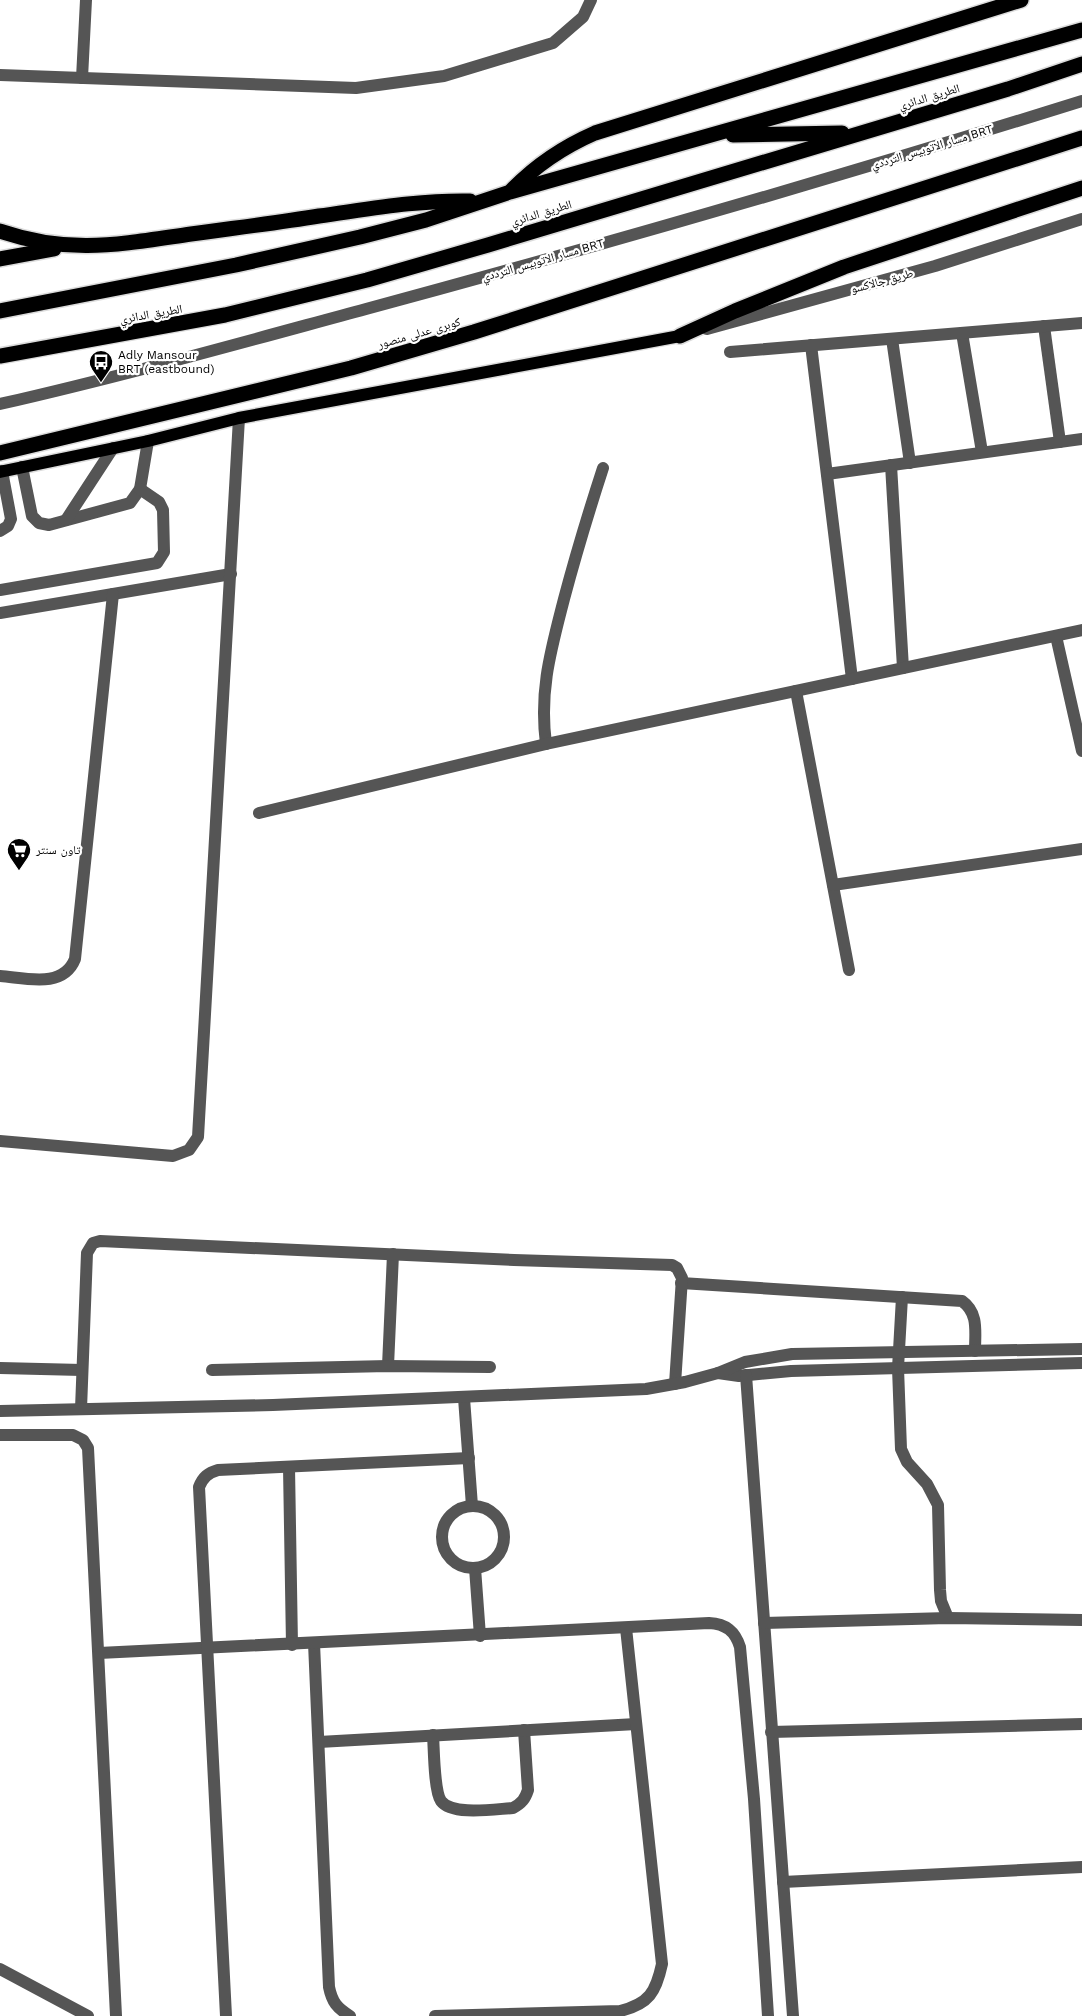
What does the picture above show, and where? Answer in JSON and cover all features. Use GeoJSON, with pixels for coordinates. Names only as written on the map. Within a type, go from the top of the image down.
{"type":"FeatureCollection","features":[{"type":"Feature","properties":{"kind":"highway"},"geometry":{"type":"LineString","coordinates":[[510,192],[540,164],[557,152],[595,133],[1022,0]]}},
{"type":"Feature","properties":{"kind":"highway","name":"الطريق الدائري"},"geometry":{"type":"LineString","coordinates":[[0,311],[236,265],[426,220],[510,192],[1082,30]]}},
{"type":"Feature","properties":{"kind":"highway","name":"الطريق الدائري"},"geometry":{"type":"LineString","coordinates":[[0,356],[225,315],[367,280],[861,133],[1082,64]]}},
{"type":"Feature","properties":{"kind":"highway"},"geometry":{"type":"LineString","coordinates":[[712,135],[861,133]]}},
{"type":"Feature","properties":{"kind":"highway","name":"كوبرى عدلى منصور"},"geometry":{"type":"LineString","coordinates":[[0,453],[361,365],[599,294],[1082,138]]}},
{"type":"Feature","properties":{"kind":"highway"},"geometry":{"type":"LineString","coordinates":[[680,336],[734,311],[844,267],[1082,188]]}},
{"type":"Feature","properties":{"kind":"highway"},"geometry":{"type":"LineString","coordinates":[[0,231],[42,243],[70,246],[99,246],[389,205],[433,200],[481,201]]}},
{"type":"Feature","properties":{"kind":"highway"},"geometry":{"type":"LineString","coordinates":[[3,258],[70,246]]}},
{"type":"Feature","properties":{"kind":"main road"},"geometry":{"type":"LineString","coordinates":[[1,471],[148,441],[239,418],[680,336]]}},
{"type":"Feature","properties":{"kind":"street"},"geometry":{"type":"LineString","coordinates":[[82,78],[86,0]]}},
{"type":"Feature","properties":{"kind":"street"},"geometry":{"type":"LineString","coordinates":[[0,75],[356,88],[444,76],[553,43],[583,16],[591,0]]}},
{"type":"Feature","properties":{"kind":"street","name":"مسار الاتوبيس الترددي BRT"},"geometry":{"type":"LineString","coordinates":[[0,404],[99,382],[542,262],[863,169],[1082,101]]}},
{"type":"Feature","properties":{"kind":"street","name":"طريق جالاكسو"},"geometry":{"type":"LineString","coordinates":[[680,336],[935,266],[1082,220]]}},
{"type":"Feature","properties":{"kind":"street"},"geometry":{"type":"LineString","coordinates":[[730,352],[1082,323]]}},
{"type":"Feature","properties":{"kind":"street"},"geometry":{"type":"LineString","coordinates":[[1044,326],[1060,442]]}},
{"type":"Feature","properties":{"kind":"street"},"geometry":{"type":"LineString","coordinates":[[962,333],[982,452]]}},
{"type":"Feature","properties":{"kind":"street"},"geometry":{"type":"LineString","coordinates":[[892,339],[910,463]]}},
{"type":"Feature","properties":{"kind":"street"},"geometry":{"type":"LineString","coordinates":[[811,345],[852,679]]}},
{"type":"Feature","properties":{"kind":"street"},"geometry":{"type":"LineString","coordinates":[[0,1141],[173,1156],[189,1150],[198,1137],[239,418]]}},
{"type":"Feature","properties":{"kind":"street"},"geometry":{"type":"LineString","coordinates":[[827,474],[1082,439]]}},
{"type":"Feature","properties":{"kind":"street"},"geometry":{"type":"LineString","coordinates":[[22,467],[32,516],[44,525],[125,506],[134,499],[140,489],[148,441]]}},
{"type":"Feature","properties":{"kind":"street"},"geometry":{"type":"LineString","coordinates":[[66,520],[114,448]]}},
{"type":"Feature","properties":{"kind":"street"},"geometry":{"type":"LineString","coordinates":[[891,465],[903,668]]}},
{"type":"Feature","properties":{"kind":"street"},"geometry":{"type":"LineString","coordinates":[[546,744],[543,712],[547,669],[583,528],[603,468]]}},
{"type":"Feature","properties":{"kind":"street"},"geometry":{"type":"LineString","coordinates":[[0,531],[8,526],[11,519],[1,471]]}},
{"type":"Feature","properties":{"kind":"street"},"geometry":{"type":"LineString","coordinates":[[0,590],[157,563],[164,552],[163,510],[156,500],[140,489]]}},
{"type":"Feature","properties":{"kind":"street"},"geometry":{"type":"LineString","coordinates":[[0,613],[231,574]]}},
{"type":"Feature","properties":{"kind":"street"},"geometry":{"type":"LineString","coordinates":[[0,976],[55,979],[68,972],[75,959],[113,594]]}},
{"type":"Feature","properties":{"kind":"street"},"geometry":{"type":"LineString","coordinates":[[259,813],[546,744],[1082,630]]}},
{"type":"Feature","properties":{"kind":"street"},"geometry":{"type":"LineString","coordinates":[[1056,636],[1082,752]]}},
{"type":"Feature","properties":{"kind":"street"},"geometry":{"type":"LineString","coordinates":[[796,691],[849,970]]}},
{"type":"Feature","properties":{"kind":"street"},"geometry":{"type":"LineString","coordinates":[[833,885],[1082,849]]}},
{"type":"Feature","properties":{"kind":"street"},"geometry":{"type":"LineString","coordinates":[[81,1409],[87,1252],[96,1241],[667,1264],[677,1268],[680,1272],[681,1283],[675,1384]]}},
{"type":"Feature","properties":{"kind":"street"},"geometry":{"type":"LineString","coordinates":[[388,1366],[393,1254]]}},
{"type":"Feature","properties":{"kind":"street"},"geometry":{"type":"LineString","coordinates":[[681,1283],[962,1301],[970,1307],[975,1316],[975,1351]]}},
{"type":"Feature","properties":{"kind":"street"},"geometry":{"type":"LineString","coordinates":[[902,1297],[898,1353],[901,1448],[906,1462],[927,1484],[938,1505],[940,1590],[941,1601],[948,1618]]}},
{"type":"Feature","properties":{"kind":"street"},"geometry":{"type":"LineString","coordinates":[[0,1411],[273,1405],[646,1389],[718,1373],[746,1362],[792,1354],[1082,1349]]}},
{"type":"Feature","properties":{"kind":"street"},"geometry":{"type":"LineString","coordinates":[[718,1373],[732,1376],[792,1371],[1082,1363]]}},
{"type":"Feature","properties":{"kind":"street"},"geometry":{"type":"LineString","coordinates":[[212,1370],[388,1366],[490,1367]]}},
{"type":"Feature","properties":{"kind":"street"},"geometry":{"type":"LineString","coordinates":[[0,1368],[82,1370]]}},
{"type":"Feature","properties":{"kind":"street"},"geometry":{"type":"LineString","coordinates":[[746,1375],[793,2016]]}},
{"type":"Feature","properties":{"kind":"street"},"geometry":{"type":"LineString","coordinates":[[464,1398],[472,1506]]}},
{"type":"Feature","properties":{"kind":"street"},"geometry":{"type":"LineString","coordinates":[[0,1435],[73,1435],[83,1440],[88,1448],[116,2016]]}},
{"type":"Feature","properties":{"kind":"street"},"geometry":{"type":"LineString","coordinates":[[226,2016],[209,1648],[199,1487],[202,1479],[209,1473],[218,1470],[468,1458]]}},
{"type":"Feature","properties":{"kind":"street"},"geometry":{"type":"LineString","coordinates":[[289,1467],[292,1645]]}},
{"type":"Feature","properties":{"kind":"street"},"geometry":{"type":"LineString","coordinates":[[472,1506],[480,1507],[496,1515],[504,1530],[502,1548],[498,1556],[492,1562],[475,1568],[458,1564],[446,1551],[443,1543],[445,1526],[449,1518],[455,1512],[472,1506]]}},
{"type":"Feature","properties":{"kind":"street"},"geometry":{"type":"LineString","coordinates":[[475,1568],[480,1636]]}},
{"type":"Feature","properties":{"kind":"street"},"geometry":{"type":"LineString","coordinates":[[764,1623],[948,1618],[1082,1620]]}},
{"type":"Feature","properties":{"kind":"street"},"geometry":{"type":"LineString","coordinates":[[99,1654],[718,1623],[726,1626],[737,1638],[740,1647],[754,1799],[768,2016]]}},
{"type":"Feature","properties":{"kind":"street"},"geometry":{"type":"LineString","coordinates":[[434,2016],[620,2011],[643,2003],[652,1993],[658,1982],[662,1964],[626,1628]]}},
{"type":"Feature","properties":{"kind":"street"},"geometry":{"type":"LineString","coordinates":[[314,1644],[329,1987],[332,1999],[339,2009],[350,2016]]}},
{"type":"Feature","properties":{"kind":"street"},"geometry":{"type":"LineString","coordinates":[[318,1742],[636,1724]]}},
{"type":"Feature","properties":{"kind":"street"},"geometry":{"type":"LineString","coordinates":[[771,1732],[1082,1724]]}},
{"type":"Feature","properties":{"kind":"street"},"geometry":{"type":"LineString","coordinates":[[433,1735],[437,1792],[441,1801],[450,1808],[460,1810],[513,1808],[525,1798],[528,1790],[524,1730]]}},
{"type":"Feature","properties":{"kind":"street"},"geometry":{"type":"LineString","coordinates":[[782,1882],[1082,1867]]}},
{"type":"Feature","properties":{"kind":"street"},"geometry":{"type":"LineString","coordinates":[[0,1969],[88,2016]]}},
{"type":"Feature","properties":{"kind":"place","name":"Adly Mansour BRT (eastbound)"},"geometry":{"type":"Point","coordinates":[101,383]}},
{"type":"Feature","properties":{"kind":"place","name":"تاون سنتر"},"geometry":{"type":"Point","coordinates":[19,871]}}]}
